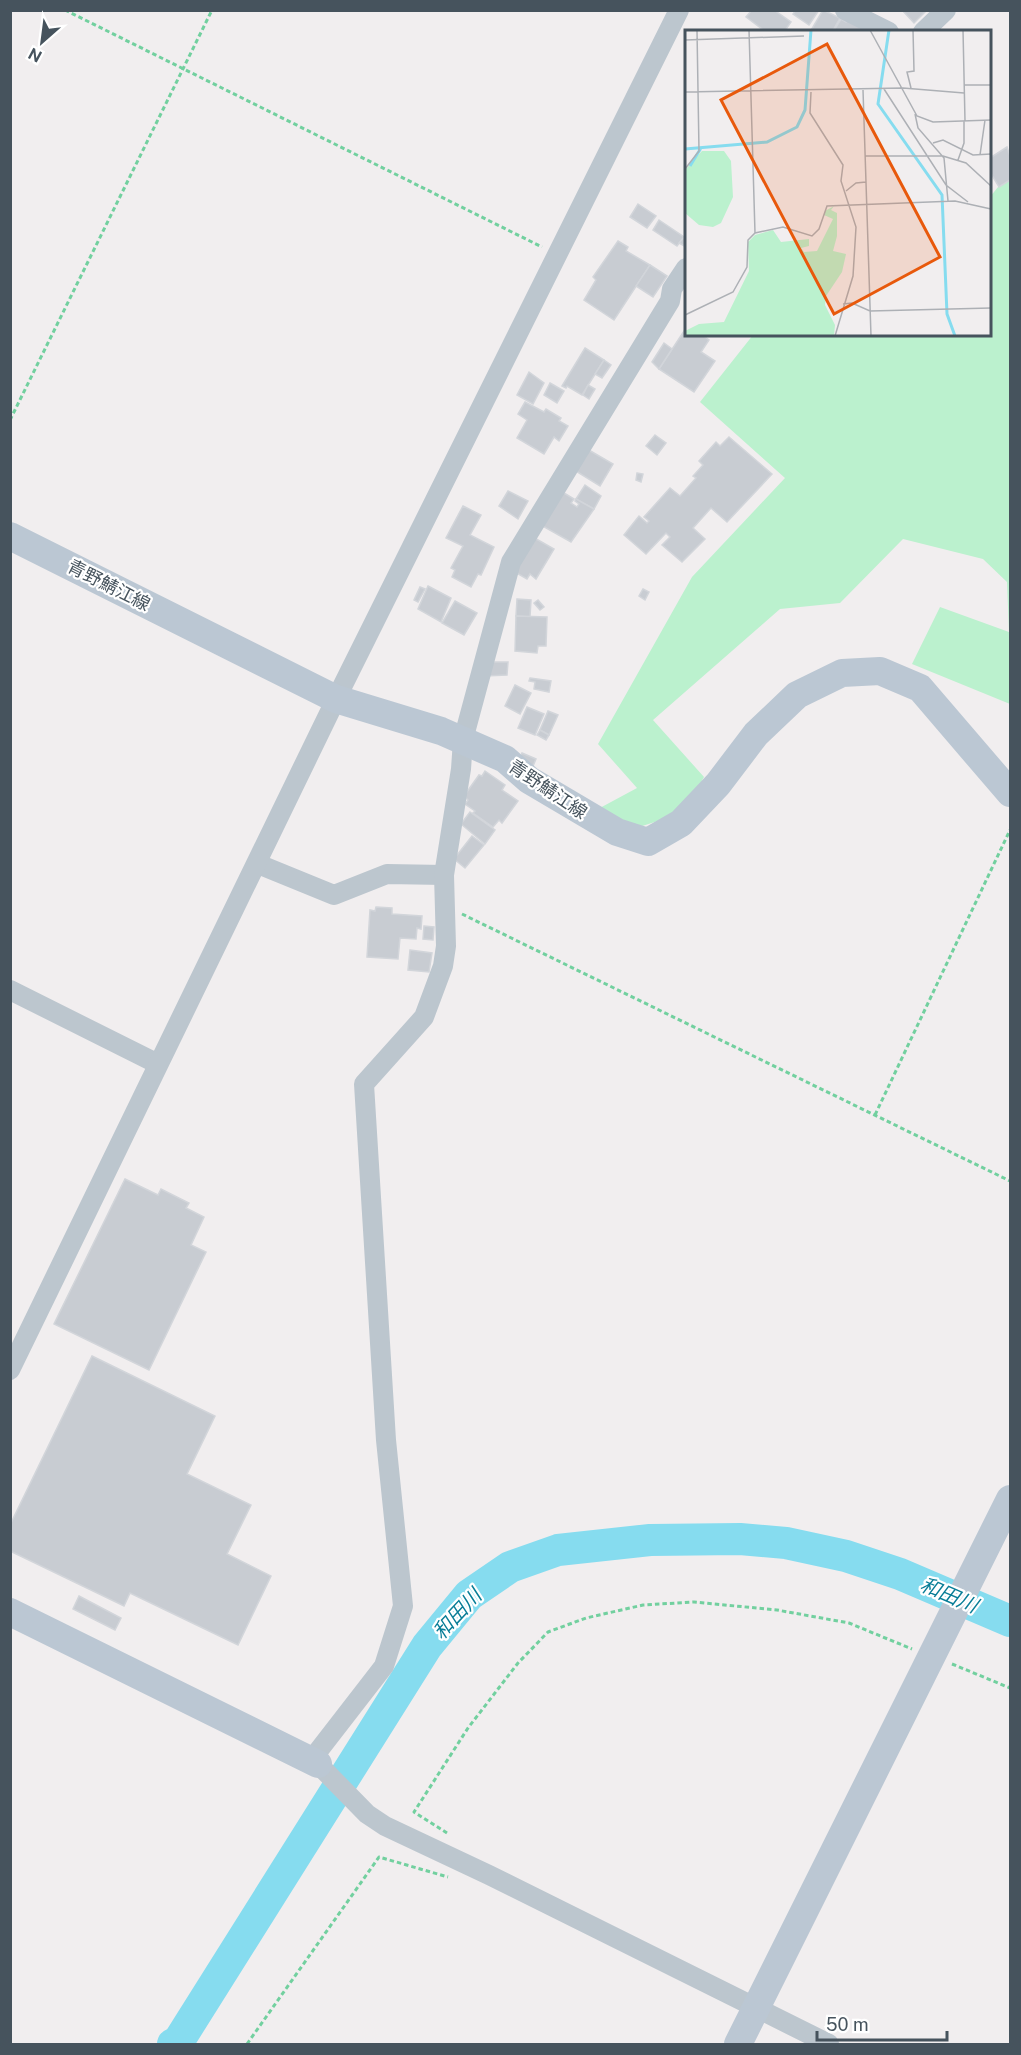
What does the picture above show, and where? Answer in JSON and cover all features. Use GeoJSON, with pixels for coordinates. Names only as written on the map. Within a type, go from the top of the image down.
{"type":"FeatureCollection","features":[{"type":"Feature","properties":{"kind":"main road","name":"青野鯖江線"},"geometry":{"type":"LineString","coordinates":[[10,536],[336,699],[463,741],[505,759],[529,780],[616,832],[648,842],[681,823],[718,784],[756,734],[797,695],[842,673],[880,671],[920,688],[1011,793]]}},
{"type":"Feature","properties":{"kind":"main road"},"geometry":{"type":"LineString","coordinates":[[738,2044],[1011,1499]]}},
{"type":"Feature","properties":{"kind":"main road"},"geometry":{"type":"LineString","coordinates":[[10,1612],[315,1761]]}},
{"type":"Feature","properties":{"kind":"street"},"geometry":{"type":"LineString","coordinates":[[10,1370],[258,864],[336,699],[680,10]]}},
{"type":"Feature","properties":{"kind":"street"},"geometry":{"type":"LineString","coordinates":[[845,10],[885,30]]}},
{"type":"Feature","properties":{"kind":"street"},"geometry":{"type":"LineString","coordinates":[[925,30],[946,10]]}},
{"type":"Feature","properties":{"kind":"street"},"geometry":{"type":"LineString","coordinates":[[685,271],[672,289],[664,311],[511,562],[463,741],[461,769],[444,874],[453,910],[443,966],[424,1017],[364,1084],[386,1440],[403,1605],[384,1666],[315,1761],[367,1814],[385,1826],[489,1875],[829,2044]]}},
{"type":"Feature","properties":{"kind":"street"},"geometry":{"type":"LineString","coordinates":[[258,864],[334,895],[387,874],[444,874]]}},
{"type":"Feature","properties":{"kind":"street"},"geometry":{"type":"LineString","coordinates":[[10,990],[158,1064]]}},
{"type":"Feature","properties":{"kind":"path"},"geometry":{"type":"LineString","coordinates":[[65,10],[558,255]]}},
{"type":"Feature","properties":{"kind":"path"},"geometry":{"type":"LineString","coordinates":[[10,420],[212,10]]}},
{"type":"Feature","properties":{"kind":"path"},"geometry":{"type":"LineString","coordinates":[[875,1115],[1011,830]]}},
{"type":"Feature","properties":{"kind":"path"},"geometry":{"type":"LineString","coordinates":[[453,910],[1011,1181]]}},
{"type":"Feature","properties":{"kind":"path"},"geometry":{"type":"LineString","coordinates":[[451,1836],[414,1812],[468,1728],[518,1663],[548,1632],[586,1618],[643,1605],[694,1602],[777,1611],[849,1623],[913,1650]]}},
{"type":"Feature","properties":{"kind":"path"},"geometry":{"type":"LineString","coordinates":[[950,1663],[1011,1688]]}},
{"type":"Feature","properties":{"kind":"path"},"geometry":{"type":"LineString","coordinates":[[247,2044],[379,1857],[446,1877],[489,1875]]}},
{"type":"Feature","properties":{"kind":"green space"},"geometry":{"type":"Polygon","coordinates":[[[1010,172],[1010,704],[912,664],[940,607],[1009,632],[1007,582],[983,559],[903,539],[840,603],[780,609],[653,720],[704,777],[683,813],[636,828],[598,809],[637,788],[598,744],[692,577],[785,478],[700,402],[752,336],[991,336],[991,196],[1010,172]]]}},
{"type":"Feature","properties":{"kind":"building"},"geometry":{"type":"Polygon","coordinates":[[[752,10],[774,10],[791,22],[785,30],[763,30],[746,17],[752,10]]]}},
{"type":"Feature","properties":{"kind":"building"},"geometry":{"type":"Polygon","coordinates":[[[796,10],[819,10],[809,25],[793,14],[796,10]]]}},
{"type":"Feature","properties":{"kind":"building"},"geometry":{"type":"Polygon","coordinates":[[[823,10],[840,18],[833,30],[811,30],[823,10]]]}},
{"type":"Feature","properties":{"kind":"building"},"geometry":{"type":"Polygon","coordinates":[[[902,10],[927,10],[914,23],[902,10]]]}},
{"type":"Feature","properties":{"kind":"building"},"geometry":{"type":"Polygon","coordinates":[[[841,19],[846,22],[848,20],[862,29],[861,30],[834,30],[841,19]]]}},
{"type":"Feature","properties":{"kind":"building"},"geometry":{"type":"Polygon","coordinates":[[[1007,147],[1010,156],[1010,180],[999,187],[991,174],[991,157],[1007,147]]]}},
{"type":"Feature","properties":{"kind":"building"},"geometry":{"type":"Polygon","coordinates":[[[638,204],[656,216],[647,228],[630,217],[638,204]]]}},
{"type":"Feature","properties":{"kind":"building"},"geometry":{"type":"Polygon","coordinates":[[[659,220],[684,237],[677,246],[653,230],[659,220]]]}},
{"type":"Feature","properties":{"kind":"building"},"geometry":{"type":"Polygon","coordinates":[[[684,237],[685,238],[685,246],[679,243],[684,237]]]}},
{"type":"Feature","properties":{"kind":"building"},"geometry":{"type":"Polygon","coordinates":[[[618,241],[628,247],[626,251],[650,265],[614,320],[584,300],[596,280],[593,277],[618,241]]]}},
{"type":"Feature","properties":{"kind":"building"},"geometry":{"type":"Polygon","coordinates":[[[650,265],[667,276],[653,297],[636,286],[650,265]]]}},
{"type":"Feature","properties":{"kind":"building"},"geometry":{"type":"Polygon","coordinates":[[[685,330],[685,336],[704,336],[709,340],[701,352],[715,361],[694,392],[659,369],[685,330]]]}},
{"type":"Feature","properties":{"kind":"building"},"geometry":{"type":"Polygon","coordinates":[[[664,343],[672,349],[659,369],[652,362],[664,343]]]}},
{"type":"Feature","properties":{"kind":"building"},"geometry":{"type":"Polygon","coordinates":[[[585,348],[604,360],[582,395],[567,386],[566,388],[562,386],[585,348]]]}},
{"type":"Feature","properties":{"kind":"building"},"geometry":{"type":"Polygon","coordinates":[[[604,360],[611,365],[602,378],[595,374],[604,360]]]}},
{"type":"Feature","properties":{"kind":"building"},"geometry":{"type":"Polygon","coordinates":[[[529,372],[544,383],[533,404],[517,395],[529,372]]]}},
{"type":"Feature","properties":{"kind":"building"},"geometry":{"type":"Polygon","coordinates":[[[550,383],[564,391],[557,403],[544,395],[550,383]]]}},
{"type":"Feature","properties":{"kind":"building"},"geometry":{"type":"Polygon","coordinates":[[[588,385],[595,389],[589,399],[583,395],[588,385]]]}},
{"type":"Feature","properties":{"kind":"building"},"geometry":{"type":"Polygon","coordinates":[[[525,402],[544,412],[546,409],[561,418],[559,421],[568,426],[559,441],[554,437],[544,454],[517,438],[527,420],[518,414],[525,402]]]}},
{"type":"Feature","properties":{"kind":"building"},"geometry":{"type":"Polygon","coordinates":[[[655,435],[666,443],[657,455],[646,446],[655,435]]]}},
{"type":"Feature","properties":{"kind":"building"},"geometry":{"type":"Polygon","coordinates":[[[729,437],[772,474],[727,522],[711,508],[693,528],[705,539],[682,562],[662,545],[670,537],[666,533],[646,554],[624,535],[639,516],[647,523],[649,521],[644,517],[670,488],[680,496],[696,478],[693,476],[703,465],[699,461],[716,442],[720,446],[729,437]]]}},
{"type":"Feature","properties":{"kind":"building"},"geometry":{"type":"Polygon","coordinates":[[[587,449],[613,464],[600,486],[571,468],[587,449]]]}},
{"type":"Feature","properties":{"kind":"building"},"geometry":{"type":"Polygon","coordinates":[[[637,473],[643,474],[641,482],[636,480],[637,473]]]}},
{"type":"Feature","properties":{"kind":"building"},"geometry":{"type":"Polygon","coordinates":[[[585,485],[601,496],[594,509],[576,499],[585,485]]]}},
{"type":"Feature","properties":{"kind":"building"},"geometry":{"type":"Polygon","coordinates":[[[559,490],[574,499],[571,503],[577,507],[579,504],[575,501],[576,499],[594,509],[571,542],[539,524],[559,490]]]}},
{"type":"Feature","properties":{"kind":"building"},"geometry":{"type":"Polygon","coordinates":[[[508,491],[528,501],[518,519],[499,506],[508,491]]]}},
{"type":"Feature","properties":{"kind":"building"},"geometry":{"type":"Polygon","coordinates":[[[463,506],[481,515],[470,535],[494,547],[481,575],[478,574],[471,587],[452,577],[455,570],[451,568],[463,546],[446,538],[463,506]]]}},
{"type":"Feature","properties":{"kind":"building"},"geometry":{"type":"Polygon","coordinates":[[[531,536],[554,549],[536,579],[530,574],[527,579],[513,571],[531,536]]]}},
{"type":"Feature","properties":{"kind":"building"},"geometry":{"type":"Polygon","coordinates":[[[428,586],[451,598],[441,622],[418,609],[428,586]]]}},
{"type":"Feature","properties":{"kind":"building"},"geometry":{"type":"Polygon","coordinates":[[[420,587],[425,589],[418,602],[414,600],[420,587]]]}},
{"type":"Feature","properties":{"kind":"building"},"geometry":{"type":"Polygon","coordinates":[[[643,589],[649,592],[645,600],[639,596],[643,589]]]}},
{"type":"Feature","properties":{"kind":"building"},"geometry":{"type":"Polygon","coordinates":[[[517,599],[531,600],[530,617],[516,616],[517,599]]]}},
{"type":"Feature","properties":{"kind":"building"},"geometry":{"type":"Polygon","coordinates":[[[538,600],[544,607],[540,610],[534,603],[538,600]]]}},
{"type":"Feature","properties":{"kind":"building"},"geometry":{"type":"Polygon","coordinates":[[[455,601],[477,613],[464,635],[442,623],[455,601]]]}},
{"type":"Feature","properties":{"kind":"building"},"geometry":{"type":"Polygon","coordinates":[[[516,616],[547,617],[546,646],[538,646],[537,653],[515,651],[516,616]]]}},
{"type":"Feature","properties":{"kind":"building"},"geometry":{"type":"Polygon","coordinates":[[[484,662],[508,662],[507,675],[485,676],[484,662]]]}},
{"type":"Feature","properties":{"kind":"building"},"geometry":{"type":"Polygon","coordinates":[[[530,678],[551,681],[549,692],[534,689],[535,682],[529,681],[530,678]]]}},
{"type":"Feature","properties":{"kind":"building"},"geometry":{"type":"Polygon","coordinates":[[[515,685],[531,693],[520,714],[505,706],[515,685]]]}},
{"type":"Feature","properties":{"kind":"building"},"geometry":{"type":"Polygon","coordinates":[[[527,707],[544,714],[535,735],[518,728],[527,707]]]}},
{"type":"Feature","properties":{"kind":"building"},"geometry":{"type":"Polygon","coordinates":[[[548,711],[558,715],[549,735],[540,730],[548,711]]]}},
{"type":"Feature","properties":{"kind":"building"},"geometry":{"type":"Polygon","coordinates":[[[540,730],[549,735],[546,740],[537,735],[540,730]]]}},
{"type":"Feature","properties":{"kind":"building"},"geometry":{"type":"Polygon","coordinates":[[[522,753],[536,759],[533,766],[519,760],[522,753]]]}},
{"type":"Feature","properties":{"kind":"building"},"geometry":{"type":"Polygon","coordinates":[[[485,771],[505,785],[502,790],[518,801],[502,823],[499,820],[493,827],[473,813],[475,811],[465,804],[468,800],[464,796],[479,775],[482,776],[485,771]]]}},
{"type":"Feature","properties":{"kind":"building"},"geometry":{"type":"Polygon","coordinates":[[[470,812],[495,830],[485,844],[461,824],[470,812]]]}},
{"type":"Feature","properties":{"kind":"building"},"geometry":{"type":"Polygon","coordinates":[[[472,836],[484,845],[465,868],[454,859],[472,836]]]}},
{"type":"Feature","properties":{"kind":"building"},"geometry":{"type":"Polygon","coordinates":[[[376,907],[392,908],[392,914],[422,916],[421,929],[417,928],[416,939],[400,938],[398,959],[367,957],[370,910],[375,911],[376,907]]]}},
{"type":"Feature","properties":{"kind":"building"},"geometry":{"type":"Polygon","coordinates":[[[424,926],[434,927],[433,940],[423,939],[424,926]]]}},
{"type":"Feature","properties":{"kind":"building"},"geometry":{"type":"Polygon","coordinates":[[[410,950],[432,953],[429,972],[408,970],[410,950]]]}},
{"type":"Feature","properties":{"kind":"building"},"geometry":{"type":"Polygon","coordinates":[[[125,1179],[158,1195],[161,1189],[189,1203],[186,1208],[204,1217],[191,1245],[206,1252],[149,1370],[54,1324],[125,1179]]]}},
{"type":"Feature","properties":{"kind":"building"},"geometry":{"type":"Polygon","coordinates":[[[92,1356],[215,1416],[187,1474],[251,1505],[227,1554],[271,1576],[238,1645],[130,1593],[124,1606],[10,1551],[10,1525],[92,1356]]]}},
{"type":"Feature","properties":{"kind":"building"},"geometry":{"type":"Polygon","coordinates":[[[79,1596],[121,1618],[115,1630],[73,1609],[79,1596]]]}},
{"type":"Feature","properties":{"kind":"waterway","name":"和田川"},"geometry":{"type":"LineString","coordinates":[[173,2044],[178,2042],[427,1646],[469,1595],[510,1567],[558,1550],[650,1540],[740,1539],[786,1543],[846,1556],[900,1574],[1010,1621]]}}]}
